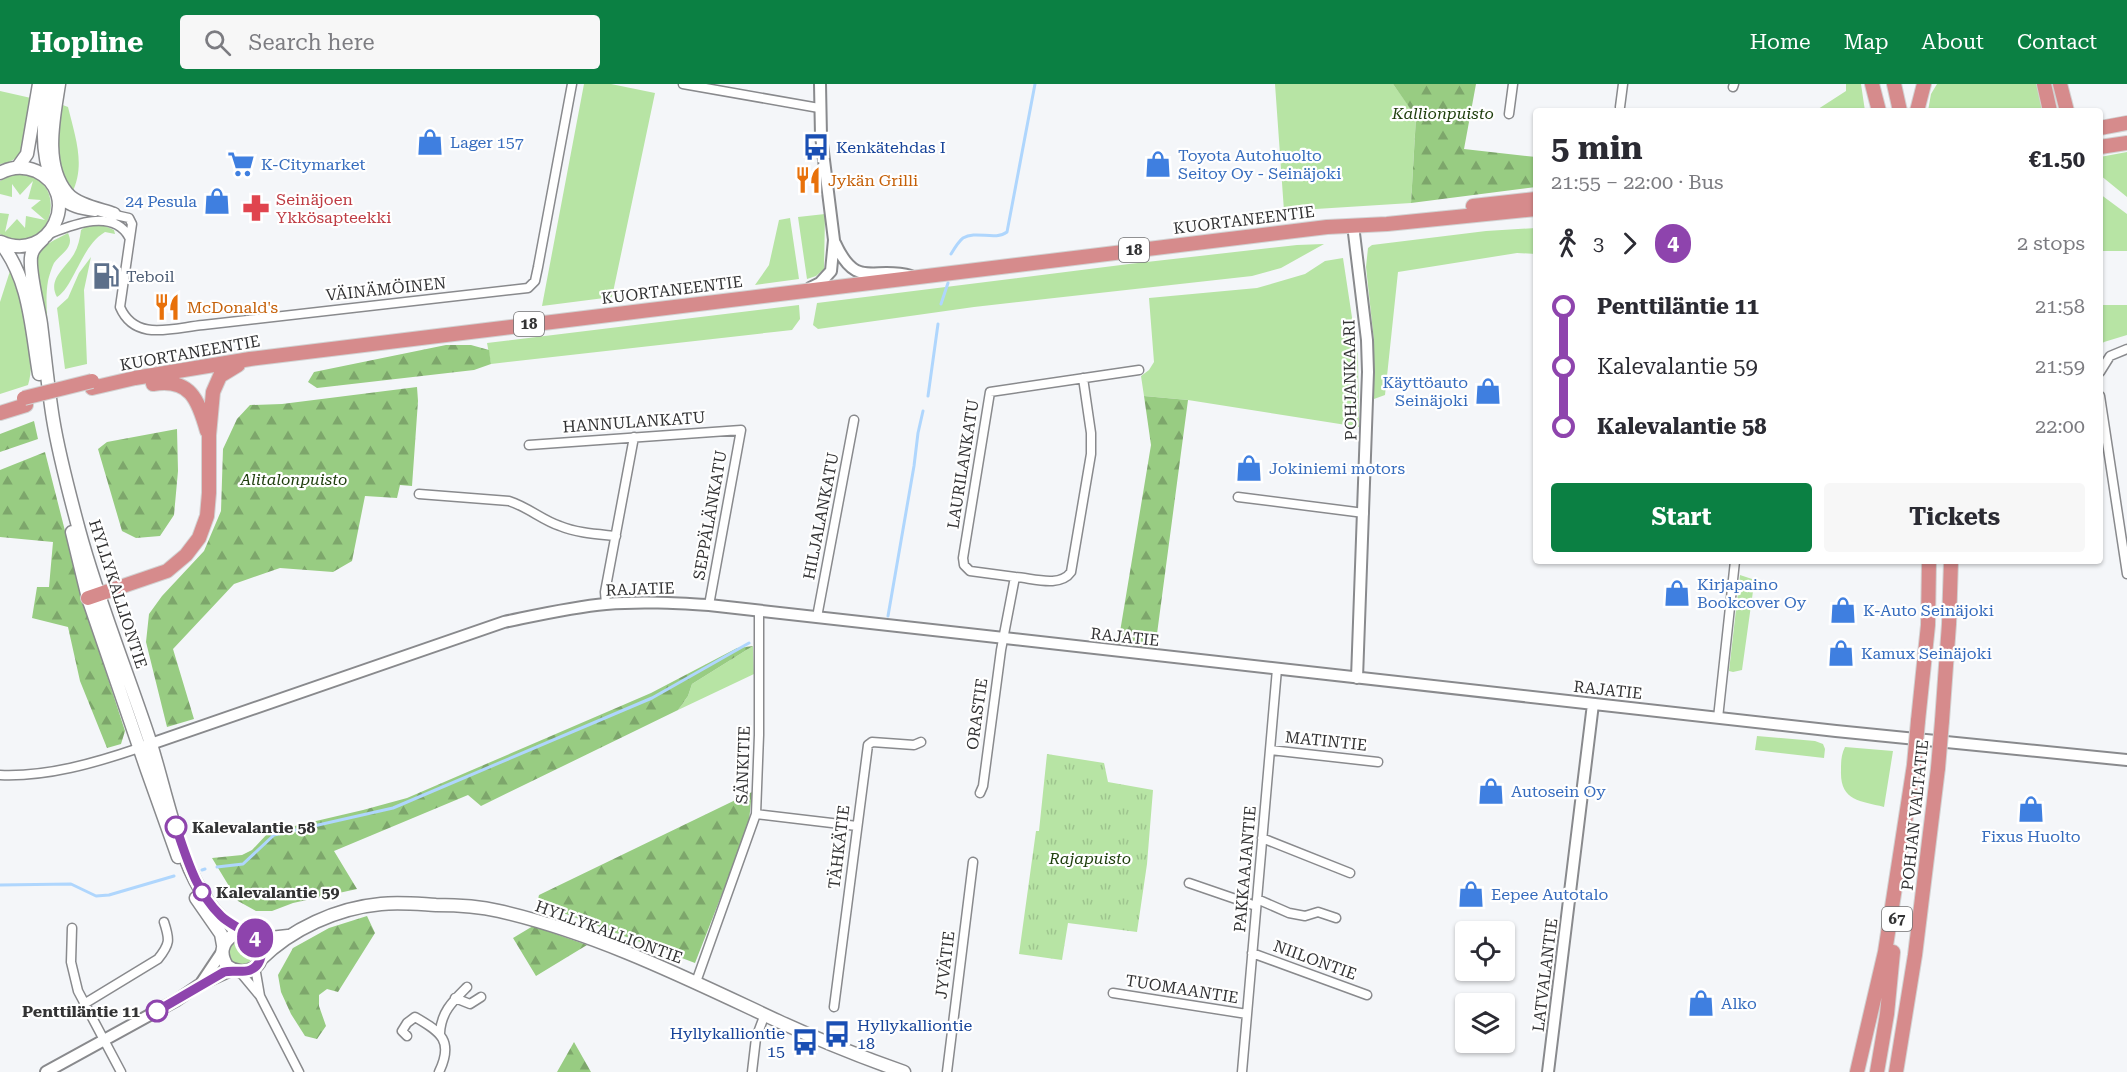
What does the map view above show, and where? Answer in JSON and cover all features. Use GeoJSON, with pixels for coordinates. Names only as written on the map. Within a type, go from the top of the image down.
{"type":"FeatureCollection","features":[{"type":"Feature","properties":{"kind":"highway"},"geometry":{"type":"LineString","coordinates":[[1894,84],[1899,108]]}},
{"type":"Feature","properties":{"kind":"highway"},"geometry":{"type":"LineString","coordinates":[[1918,108],[1924,84]]}},
{"type":"Feature","properties":{"kind":"highway"},"geometry":{"type":"LineString","coordinates":[[2044,84],[2048,108]]}},
{"type":"Feature","properties":{"kind":"highway"},"geometry":{"type":"LineString","coordinates":[[2060,84],[2066,108]]}},
{"type":"Feature","properties":{"kind":"highway"},"geometry":{"type":"LineString","coordinates":[[1873,86],[1877,108]]}},
{"type":"Feature","properties":{"kind":"highway"},"geometry":{"type":"LineString","coordinates":[[2103,127],[2127,123]]}},
{"type":"Feature","properties":{"kind":"highway"},"geometry":{"type":"LineString","coordinates":[[2103,147],[2127,143]]}},
{"type":"Feature","properties":{"kind":"highway","name":"KUORTANEENTIE"},"geometry":{"type":"LineString","coordinates":[[1353,225],[1386,216],[1533,199]]}},
{"type":"Feature","properties":{"kind":"highway","name":"KUORTANEENTIE"},"geometry":{"type":"LineString","coordinates":[[0,413],[25,401],[92,385],[250,359],[808,289],[1353,225],[1387,224],[1533,209]]}},
{"type":"Feature","properties":{"kind":"highway"},"geometry":{"type":"LineString","coordinates":[[94,596],[166,571],[186,555],[199,538],[207,516],[209,435],[216,381],[226,370],[250,359]]}},
{"type":"Feature","properties":{"kind":"highway"},"geometry":{"type":"LineString","coordinates":[[92,385],[112,389],[169,381],[195,396],[209,435]]}},
{"type":"Feature","properties":{"kind":"highway"},"geometry":{"type":"LineString","coordinates":[[0,405],[25,401]]}},
{"type":"Feature","properties":{"kind":"highway","name":"POHJAN VALTATIE"},"geometry":{"type":"LineString","coordinates":[[1877,1072],[1887,1014],[1914,765],[1928,625],[1929,564]]}},
{"type":"Feature","properties":{"kind":"highway","name":"POHJAN VALTATIE"},"geometry":{"type":"LineString","coordinates":[[1896,1072],[1915,955],[1938,768],[1949,624],[1951,564]]}},
{"type":"Feature","properties":{"kind":"highway"},"geometry":{"type":"LineString","coordinates":[[1857,1072],[1885,952],[1914,765]]}},
{"type":"Feature","properties":{"kind":"main road"},"geometry":{"type":"LineString","coordinates":[[17,168],[27,154],[39,84]]}},
{"type":"Feature","properties":{"kind":"main road"},"geometry":{"type":"LineString","coordinates":[[49,84],[43,122],[44,143],[49,174],[56,194]]}},
{"type":"Feature","properties":{"kind":"main road"},"geometry":{"type":"LineString","coordinates":[[59,84],[52,128],[52,149],[62,183],[75,199],[114,214]]}},
{"type":"Feature","properties":{"kind":"main road"},"geometry":{"type":"LineString","coordinates":[[1,172],[25,168],[39,173],[46,178],[56,194]]}},
{"type":"Feature","properties":{"kind":"main road","name":"HYLLYKALLIONTIE"},"geometry":{"type":"LineString","coordinates":[[56,194],[58,213],[56,221],[31,253],[30,263],[38,304],[53,420],[94,596]]}},
{"type":"Feature","properties":{"kind":"main road"},"geometry":{"type":"LineString","coordinates":[[0,242],[22,247],[46,236]]}},
{"type":"Feature","properties":{"kind":"main road","name":"HYLLYKALLIONTIE"},"geometry":{"type":"LineString","coordinates":[[0,242],[17,266],[27,295],[55,467],[94,596],[145,746],[186,856],[210,906],[225,921],[251,936],[267,939],[290,936]]}},
{"type":"Feature","properties":{"kind":"main road","name":"HYLLYKALLIONTIE"},"geometry":{"type":"LineString","coordinates":[[145,746],[167,829],[195,896],[221,934],[223,949]]}},
{"type":"Feature","properties":{"kind":"main road","name":"HYLLYKALLIONTIE"},"geometry":{"type":"LineString","coordinates":[[257,963],[290,936],[348,909],[381,904],[460,906],[497,910],[592,940],[696,982],[831,1045],[904,1072]]}},
{"type":"Feature","properties":{"kind":"main road"},"geometry":{"type":"LineString","coordinates":[[233,935],[251,936],[259,944],[261,952],[257,963],[248,971],[236,971],[223,959],[223,949],[233,935]]}},
{"type":"Feature","properties":{"kind":"street","name":"VÄINÄMÖINEN"},"geometry":{"type":"LineString","coordinates":[[129,237],[120,307],[123,316],[130,324],[137,328],[150,330],[528,288],[535,281],[572,84]]}},
{"type":"Feature","properties":{"kind":"street"},"geometry":{"type":"LineString","coordinates":[[683,84],[819,108]]}},
{"type":"Feature","properties":{"kind":"street"},"geometry":{"type":"LineString","coordinates":[[808,289],[820,283],[831,271],[834,240],[824,170],[819,108],[820,84]]}},
{"type":"Feature","properties":{"kind":"street"},"geometry":{"type":"LineString","coordinates":[[1509,114],[1513,84]]}},
{"type":"Feature","properties":{"kind":"street"},"geometry":{"type":"LineString","coordinates":[[1620,107],[1623,84]]}},
{"type":"Feature","properties":{"kind":"street"},"geometry":{"type":"LineString","coordinates":[[56,194],[68,206],[77,210],[129,218],[132,224],[129,237]]}},
{"type":"Feature","properties":{"kind":"street"},"geometry":{"type":"LineString","coordinates":[[46,236],[88,221],[116,224],[125,230],[129,237]]}},
{"type":"Feature","properties":{"kind":"street","name":"POHJANKAARI"},"geometry":{"type":"LineString","coordinates":[[1353,225],[1367,340],[1368,412],[1357,678]]}},
{"type":"Feature","properties":{"kind":"street"},"geometry":{"type":"LineString","coordinates":[[834,240],[849,267],[859,272],[869,274],[898,272],[915,277]]}},
{"type":"Feature","properties":{"kind":"street"},"geometry":{"type":"LineString","coordinates":[[2103,367],[2110,356],[2127,349]]}},
{"type":"Feature","properties":{"kind":"street","name":"LAURILANKATU"},"geometry":{"type":"LineString","coordinates":[[1015,577],[970,571],[964,566],[963,558],[990,392],[1139,370]]}},
{"type":"Feature","properties":{"kind":"street"},"geometry":{"type":"LineString","coordinates":[[1015,577],[1059,581],[1071,572],[1091,454],[1091,433],[1083,378]]}},
{"type":"Feature","properties":{"kind":"street"},"geometry":{"type":"LineString","coordinates":[[2103,416],[2127,574]]}},
{"type":"Feature","properties":{"kind":"street","name":"HILJALANKATU"},"geometry":{"type":"LineString","coordinates":[[817,617],[854,420]]}},
{"type":"Feature","properties":{"kind":"street","name":"HANNULANKATU"},"geometry":{"type":"LineString","coordinates":[[529,445],[741,430]]}},
{"type":"Feature","properties":{"kind":"street","name":"SEPPÄLÄNKATU"},"geometry":{"type":"LineString","coordinates":[[709,604],[741,430]]}},
{"type":"Feature","properties":{"kind":"street"},"geometry":{"type":"LineString","coordinates":[[606,604],[605,592],[634,437]]}},
{"type":"Feature","properties":{"kind":"street"},"geometry":{"type":"LineString","coordinates":[[419,494],[510,501],[524,506],[558,526],[616,536]]}},
{"type":"Feature","properties":{"kind":"street"},"geometry":{"type":"LineString","coordinates":[[1238,497],[1364,513]]}},
{"type":"Feature","properties":{"kind":"street"},"geometry":{"type":"LineString","coordinates":[[1718,717],[1735,564]]}},
{"type":"Feature","properties":{"kind":"street","name":"ORASTIE"},"geometry":{"type":"LineString","coordinates":[[980,793],[1003,639],[1015,577]]}},
{"type":"Feature","properties":{"kind":"street","name":"RAJATIE"},"geometry":{"type":"LineString","coordinates":[[145,746],[504,622],[559,610],[606,604],[664,602],[709,604],[1593,704],[2127,760]]}},
{"type":"Feature","properties":{"kind":"street","name":"SÄNKITIE"},"geometry":{"type":"LineString","coordinates":[[696,982],[756,814],[759,735],[759,610]]}},
{"type":"Feature","properties":{"kind":"street","name":"PAKKAAJANTIE"},"geometry":{"type":"LineString","coordinates":[[1242,1072],[1277,669]]}},
{"type":"Feature","properties":{"kind":"street","name":"LATVALANTIE"},"geometry":{"type":"LineString","coordinates":[[1548,1072],[1593,704]]}},
{"type":"Feature","properties":{"kind":"street","name":"TÄHKÄTIE"},"geometry":{"type":"LineString","coordinates":[[834,1007],[868,745],[872,742],[914,745],[921,742]]}},
{"type":"Feature","properties":{"kind":"street"},"geometry":{"type":"LineString","coordinates":[[0,775],[40,773],[92,762],[145,746]]}},
{"type":"Feature","properties":{"kind":"street","name":"MATINTIE"},"geometry":{"type":"LineString","coordinates":[[1270,750],[1378,762]]}},
{"type":"Feature","properties":{"kind":"street"},"geometry":{"type":"LineString","coordinates":[[756,814],[857,826]]}},
{"type":"Feature","properties":{"kind":"street"},"geometry":{"type":"LineString","coordinates":[[1262,838],[1350,873]]}},
{"type":"Feature","properties":{"kind":"street","name":"JYVÄTIE"},"geometry":{"type":"LineString","coordinates":[[947,1072],[973,862]]}},
{"type":"Feature","properties":{"kind":"street"},"geometry":{"type":"LineString","coordinates":[[1189,883],[1289,913],[1305,916],[1318,912],[1336,918]]}},
{"type":"Feature","properties":{"kind":"street"},"geometry":{"type":"LineString","coordinates":[[84,1004],[158,958],[166,949],[170,938],[164,922]]}},
{"type":"Feature","properties":{"kind":"street"},"geometry":{"type":"LineString","coordinates":[[72,928],[73,975],[84,1004],[121,1072]]}},
{"type":"Feature","properties":{"kind":"street"},"geometry":{"type":"LineString","coordinates":[[200,985],[223,949]]}},
{"type":"Feature","properties":{"kind":"street","name":"NIILONTIE"},"geometry":{"type":"LineString","coordinates":[[1252,953],[1367,995]]}},
{"type":"Feature","properties":{"kind":"street"},"geometry":{"type":"LineString","coordinates":[[257,963],[260,996]]}},
{"type":"Feature","properties":{"kind":"street"},"geometry":{"type":"LineString","coordinates":[[46,1072],[200,985],[236,971],[260,996],[299,1072]]}},
{"type":"Feature","properties":{"kind":"street"},"geometry":{"type":"LineString","coordinates":[[439,1072],[443,1063],[445,1046],[440,1033],[441,1021],[455,998],[467,987]]}},
{"type":"Feature","properties":{"kind":"street","name":"TUOMAANTIE"},"geometry":{"type":"LineString","coordinates":[[1113,993],[1247,1014]]}},
{"type":"Feature","properties":{"kind":"street"},"geometry":{"type":"LineString","coordinates":[[455,998],[470,1004],[481,997]]}},
{"type":"Feature","properties":{"kind":"street"},"geometry":{"type":"LineString","coordinates":[[752,1072],[756,1038],[765,1014]]}},
{"type":"Feature","properties":{"kind":"street"},"geometry":{"type":"LineString","coordinates":[[407,1036],[402,1031],[406,1023],[415,1017],[440,1033]]}},
{"type":"Feature","properties":{"kind":"green space"},"geometry":{"type":"Polygon","coordinates":[[[584,84],[611,84],[655,93],[612,297],[542,306],[584,84]]]}},
{"type":"Feature","properties":{"kind":"green space"},"geometry":{"type":"Polygon","coordinates":[[[1275,84],[1393,84],[1416,116],[1411,203],[1284,211],[1275,84]]]}},
{"type":"Feature","properties":{"kind":"green space","name":"Kallionpuisto"},"geometry":{"type":"Polygon","coordinates":[[[1393,84],[1476,84],[1464,149],[1533,157],[1533,187],[1411,203],[1416,117],[1393,84]]]}},
{"type":"Feature","properties":{"kind":"green space"},"geometry":{"type":"Polygon","coordinates":[[[1846,84],[1861,84],[1865,108],[1820,108],[1846,91],[1846,84]]]}},
{"type":"Feature","properties":{"kind":"green space"},"geometry":{"type":"Polygon","coordinates":[[[1937,84],[2038,84],[2044,106],[2043,108],[1929,108],[1931,94],[1937,84]]]}},
{"type":"Feature","properties":{"kind":"green space"},"geometry":{"type":"Polygon","coordinates":[[[0,91],[31,98],[28,129],[23,149],[10,162],[0,164],[0,91]]]}},
{"type":"Feature","properties":{"kind":"green space"},"geometry":{"type":"Polygon","coordinates":[[[60,104],[68,107],[78,150],[78,172],[72,193],[62,169],[58,150],[60,104]]]}},
{"type":"Feature","properties":{"kind":"green space"},"geometry":{"type":"Polygon","coordinates":[[[2127,152],[2127,197],[2103,177],[2103,156],[2127,152]]]}},
{"type":"Feature","properties":{"kind":"green space"},"geometry":{"type":"Polygon","coordinates":[[[12,175],[32,177],[45,186],[50,199],[50,214],[44,228],[33,237],[18,240],[0,234],[0,213],[9,214],[5,232],[17,219],[25,228],[26,216],[45,220],[31,208],[41,200],[28,199],[33,181],[20,195],[12,184],[12,197],[0,194],[0,181],[12,175]]]}},
{"type":"Feature","properties":{"kind":"green space"},"geometry":{"type":"Polygon","coordinates":[[[2103,196],[2127,214],[2127,251],[2103,251],[2103,196]]]}},
{"type":"Feature","properties":{"kind":"green space"},"geometry":{"type":"Polygon","coordinates":[[[825,214],[824,269],[816,276],[807,279],[798,217],[825,214]]]}},
{"type":"Feature","properties":{"kind":"green space"},"geometry":{"type":"Polygon","coordinates":[[[790,218],[799,279],[755,285],[769,265],[779,220],[790,218]]]}},
{"type":"Feature","properties":{"kind":"green space"},"geometry":{"type":"Polygon","coordinates":[[[103,225],[114,230],[115,234],[105,232],[97,238],[68,285],[57,297],[54,285],[56,279],[71,259],[79,242],[81,230],[87,226],[103,225]]]}},
{"type":"Feature","properties":{"kind":"green space"},"geometry":{"type":"Polygon","coordinates":[[[1533,228],[1533,254],[1517,253],[1398,272],[1385,395],[1374,399],[1374,341],[1366,267],[1368,248],[1372,245],[1486,231],[1533,228]]]}},
{"type":"Feature","properties":{"kind":"green space"},"geometry":{"type":"Polygon","coordinates":[[[68,233],[69,246],[54,263],[48,279],[47,318],[55,382],[53,384],[36,266],[42,249],[68,233]]]}},
{"type":"Feature","properties":{"kind":"green space"},"geometry":{"type":"Polygon","coordinates":[[[1324,244],[1281,268],[1252,276],[974,307],[818,329],[813,325],[817,303],[1129,264],[1324,244]]]}},
{"type":"Feature","properties":{"kind":"green space"},"geometry":{"type":"Polygon","coordinates":[[[91,257],[84,290],[87,364],[65,369],[57,308],[68,298],[79,273],[91,257]]]}},
{"type":"Feature","properties":{"kind":"green space"},"geometry":{"type":"Polygon","coordinates":[[[1343,258],[1358,357],[1359,427],[1188,400],[1144,396],[1141,376],[1154,362],[1149,298],[1257,288],[1305,274],[1325,261],[1343,258]]]}},
{"type":"Feature","properties":{"kind":"green space"},"geometry":{"type":"Polygon","coordinates":[[[10,271],[27,328],[31,372],[28,385],[0,394],[0,302],[10,271]]]}},
{"type":"Feature","properties":{"kind":"green space"},"geometry":{"type":"Polygon","coordinates":[[[799,305],[800,319],[792,330],[491,364],[487,343],[799,305]]]}},
{"type":"Feature","properties":{"kind":"green space"},"geometry":{"type":"Polygon","coordinates":[[[2103,305],[2127,305],[2127,335],[2104,342],[2103,305]]]}},
{"type":"Feature","properties":{"kind":"green space"},"geometry":{"type":"Polygon","coordinates":[[[446,345],[471,345],[489,350],[491,364],[474,370],[317,388],[308,382],[314,372],[446,345]]]}},
{"type":"Feature","properties":{"kind":"green space","name":"Alitalonpuisto"},"geometry":{"type":"Polygon","coordinates":[[[417,387],[412,486],[400,485],[397,498],[365,496],[352,561],[333,572],[280,568],[234,584],[173,649],[194,719],[167,727],[146,642],[149,614],[162,596],[204,551],[221,511],[223,449],[237,419],[250,405],[282,404],[417,387]]]}},
{"type":"Feature","properties":{"kind":"green space"},"geometry":{"type":"Polygon","coordinates":[[[1144,396],[1188,400],[1155,649],[1118,644],[1151,445],[1144,396]]]}},
{"type":"Feature","properties":{"kind":"green space"},"geometry":{"type":"Polygon","coordinates":[[[34,421],[38,439],[0,452],[0,434],[34,421]]]}},
{"type":"Feature","properties":{"kind":"green space"},"geometry":{"type":"Polygon","coordinates":[[[177,429],[178,471],[174,515],[160,536],[136,538],[122,531],[98,449],[107,442],[177,429]]]}},
{"type":"Feature","properties":{"kind":"green space"},"geometry":{"type":"Polygon","coordinates":[[[45,452],[82,598],[125,731],[121,744],[107,748],[80,681],[68,627],[32,618],[37,587],[49,587],[53,542],[0,537],[0,470],[45,452]]]}},
{"type":"Feature","properties":{"kind":"green space"},"geometry":{"type":"Polygon","coordinates":[[[1740,575],[1752,579],[1754,584],[1742,670],[1733,672],[1729,671],[1740,575]]]}},
{"type":"Feature","properties":{"kind":"green space"},"geometry":{"type":"Polygon","coordinates":[[[753,646],[754,674],[678,710],[688,696],[692,684],[753,646]]]}},
{"type":"Feature","properties":{"kind":"green space"},"geometry":{"type":"Polygon","coordinates":[[[753,646],[692,684],[688,696],[678,710],[481,806],[468,795],[334,851],[357,889],[293,903],[272,911],[256,911],[238,901],[212,858],[242,855],[252,850],[269,832],[407,798],[651,693],[737,648],[753,646]]]}},
{"type":"Feature","properties":{"kind":"green space"},"geometry":{"type":"Polygon","coordinates":[[[1757,736],[1815,741],[1823,744],[1824,758],[1755,750],[1757,736]]]}},
{"type":"Feature","properties":{"kind":"green space"},"geometry":{"type":"Polygon","coordinates":[[[1845,747],[1893,751],[1884,807],[1853,798],[1844,788],[1841,765],[1845,747]]]}},
{"type":"Feature","properties":{"kind":"green space","name":"Rajapuisto"},"geometry":{"type":"Polygon","coordinates":[[[1047,754],[1104,763],[1108,782],[1153,790],[1147,864],[1137,932],[1068,923],[1062,960],[1019,954],[1036,831],[1039,831],[1047,754]]]}},
{"type":"Feature","properties":{"kind":"green space"},"geometry":{"type":"Polygon","coordinates":[[[752,792],[749,821],[740,848],[695,963],[537,903],[539,895],[752,792]]]}},
{"type":"Feature","properties":{"kind":"green space"},"geometry":{"type":"Polygon","coordinates":[[[367,916],[375,933],[338,992],[327,989],[319,995],[319,1006],[326,1026],[317,1039],[305,1036],[281,992],[278,975],[293,948],[329,928],[367,916]]]}},
{"type":"Feature","properties":{"kind":"green space"},"geometry":{"type":"Polygon","coordinates":[[[533,926],[587,945],[536,976],[513,938],[533,926]]]}},
{"type":"Feature","properties":{"kind":"green space"},"geometry":{"type":"Polygon","coordinates":[[[241,941],[249,945],[253,953],[249,961],[241,965],[233,961],[229,953],[233,945],[241,941]]]}},
{"type":"Feature","properties":{"kind":"green space"},"geometry":{"type":"Polygon","coordinates":[[[574,1042],[591,1072],[557,1072],[574,1042]]]}},
{"type":"Feature","properties":{"kind":"waterway"},"geometry":{"type":"LineString","coordinates":[[951,254],[961,239],[968,236],[997,236],[1007,232],[1035,84]]}},
{"type":"Feature","properties":{"kind":"waterway"},"geometry":{"type":"LineString","coordinates":[[941,304],[948,283]]}},
{"type":"Feature","properties":{"kind":"waterway"},"geometry":{"type":"LineString","coordinates":[[928,396],[938,324]]}},
{"type":"Feature","properties":{"kind":"waterway"},"geometry":{"type":"LineString","coordinates":[[888,616],[923,411]]}},
{"type":"Feature","properties":{"kind":"waterway"},"geometry":{"type":"LineString","coordinates":[[217,867],[243,864],[274,835],[393,808],[652,698],[749,643]]}},
{"type":"Feature","properties":{"kind":"waterway"},"geometry":{"type":"LineString","coordinates":[[0,885],[71,884],[96,896],[109,895],[174,876]]}},
{"type":"Feature","properties":{"kind":"bus line","name":"4"},"geometry":{"type":"LineString","coordinates":[[157,1011],[224,972],[248,971],[260,960],[261,952],[254,938],[225,921],[210,906],[189,866],[176,827]]}},
{"type":"Feature","properties":{"kind":"place","name":"Lager 157"},"geometry":{"type":"Point","coordinates":[430,142]}},
{"type":"Feature","properties":{"kind":"place","name":"Kenkätehdas I"},"geometry":{"type":"Point","coordinates":[816,147]}},
{"type":"Feature","properties":{"kind":"place","name":"K-Citymarket"},"geometry":{"type":"Point","coordinates":[241,164]}},
{"type":"Feature","properties":{"kind":"place","name":"Toyota Autohuolto Seitoy Oy - Seinäjoki"},"geometry":{"type":"Point","coordinates":[1158,164]}},
{"type":"Feature","properties":{"kind":"place","name":"Jykän Grilli"},"geometry":{"type":"Point","coordinates":[808,180]}},
{"type":"Feature","properties":{"kind":"place","name":"24 Pesula"},"geometry":{"type":"Point","coordinates":[217,201]}},
{"type":"Feature","properties":{"kind":"place","name":"Seinäjoen Ykkösapteekki"},"geometry":{"type":"Point","coordinates":[256,208]}},
{"type":"Feature","properties":{"kind":"place","name":"Teboil"},"geometry":{"type":"Point","coordinates":[106,276]}},
{"type":"Feature","properties":{"kind":"place","name":"McDonald's"},"geometry":{"type":"Point","coordinates":[167,307]}},
{"type":"Feature","properties":{"kind":"place","name":"Käyttöauto Seinäjoki"},"geometry":{"type":"Point","coordinates":[1488,391]}},
{"type":"Feature","properties":{"kind":"place","name":"Jokiniemi motors"},"geometry":{"type":"Point","coordinates":[1249,468]}},
{"type":"Feature","properties":{"kind":"place","name":"Kirjapaino Bookcover Oy"},"geometry":{"type":"Point","coordinates":[1677,593]}},
{"type":"Feature","properties":{"kind":"place","name":"K-Auto Seinäjoki"},"geometry":{"type":"Point","coordinates":[1843,610]}},
{"type":"Feature","properties":{"kind":"place","name":"Kamux Seinäjoki"},"geometry":{"type":"Point","coordinates":[1841,653]}},
{"type":"Feature","properties":{"kind":"place","name":"Autosein Oy"},"geometry":{"type":"Point","coordinates":[1491,791]}},
{"type":"Feature","properties":{"kind":"place","name":"Fixus Huolto"},"geometry":{"type":"Point","coordinates":[2031,809]}},
{"type":"Feature","properties":{"kind":"place","name":"Kalevalantie 58"},"geometry":{"type":"Point","coordinates":[176,827]}},
{"type":"Feature","properties":{"kind":"place","name":"Kalevalantie 59"},"geometry":{"type":"Point","coordinates":[202,892]}},
{"type":"Feature","properties":{"kind":"place","name":"Eepee Autotalo"},"geometry":{"type":"Point","coordinates":[1471,894]}},
{"type":"Feature","properties":{"kind":"place","name":"Alko"},"geometry":{"type":"Point","coordinates":[1701,1003]}},
{"type":"Feature","properties":{"kind":"place","name":"Penttiläntie 11"},"geometry":{"type":"Point","coordinates":[157,1011]}},
{"type":"Feature","properties":{"kind":"place","name":"Hyllykalliontie 18"},"geometry":{"type":"Point","coordinates":[837,1034]}},
{"type":"Feature","properties":{"kind":"place","name":"Hyllykalliontie 15"},"geometry":{"type":"Point","coordinates":[805,1042]}}]}
